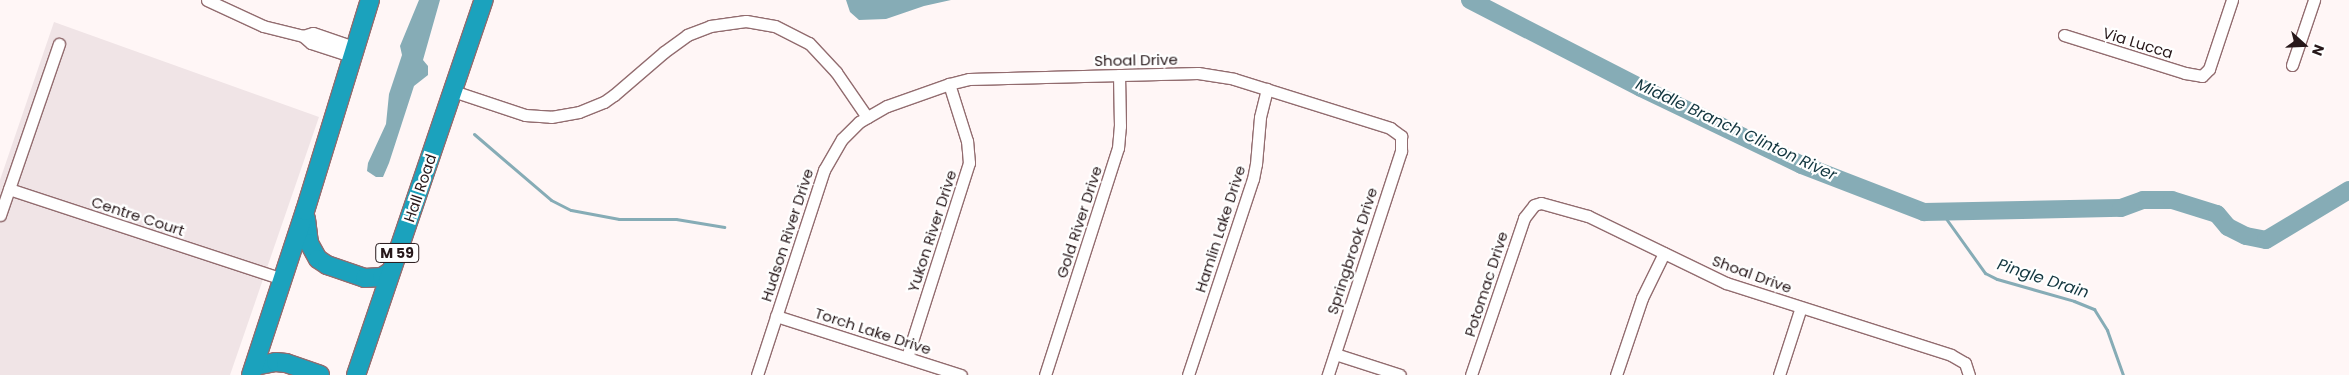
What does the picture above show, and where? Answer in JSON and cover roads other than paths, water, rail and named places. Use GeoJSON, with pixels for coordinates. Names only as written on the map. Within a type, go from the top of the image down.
{"type":"FeatureCollection","features":[{"type":"Feature","properties":{"kind":"highway"},"geometry":{"type":"LineString","coordinates":[[253,371],[305,212],[370,0]]}},
{"type":"Feature","properties":{"kind":"highway","name":"Hall Road"},"geometry":{"type":"LineString","coordinates":[[356,375],[484,0]]}},
{"type":"Feature","properties":{"kind":"highway"},"geometry":{"type":"LineString","coordinates":[[305,212],[309,243],[318,259],[327,265],[365,278],[382,277],[391,271]]}},
{"type":"Feature","properties":{"kind":"highway"},"geometry":{"type":"LineString","coordinates":[[253,371],[276,362],[286,363],[320,375]]}},
{"type":"Feature","properties":{"kind":"street","name":"Via Lucca"},"geometry":{"type":"LineString","coordinates":[[2064,36],[2185,73],[2202,76],[2209,69],[2232,0]]}},
{"type":"Feature","properties":{"kind":"street"},"geometry":{"type":"LineString","coordinates":[[2292,64],[2314,0]]}},
{"type":"Feature","properties":{"kind":"street"},"geometry":{"type":"LineString","coordinates":[[213,2],[263,26],[303,36],[313,33],[353,52]]}},
{"type":"Feature","properties":{"kind":"street"},"geometry":{"type":"LineString","coordinates":[[453,91],[525,115],[551,117],[579,112],[604,102],[614,95],[687,35],[710,26],[746,22],[775,26],[809,43],[836,72],[867,117]]}},
{"type":"Feature","properties":{"kind":"street"},"geometry":{"type":"LineString","coordinates":[[0,215],[60,44]]}},
{"type":"Feature","properties":{"kind":"street","name":"Shoal Drive"},"geometry":{"type":"LineString","coordinates":[[867,117],[887,106],[949,84],[978,78],[1210,74],[1234,78],[1390,128],[1396,130],[1401,136]]}},
{"type":"Feature","properties":{"kind":"street","name":"Gold River Drive"},"geometry":{"type":"LineString","coordinates":[[1044,375],[1118,148],[1120,126],[1119,75]]}},
{"type":"Feature","properties":{"kind":"street","name":"Yukon River Drive"},"geometry":{"type":"LineString","coordinates":[[907,357],[968,162],[967,141],[949,84]]}},
{"type":"Feature","properties":{"kind":"street","name":"Hamlin Lake Drive"},"geometry":{"type":"LineString","coordinates":[[1188,375],[1253,179],[1260,117],[1267,89]]}},
{"type":"Feature","properties":{"kind":"street","name":"Hudson River Drive"},"geometry":{"type":"LineString","coordinates":[[757,375],[824,170],[842,139],[867,117]]}},
{"type":"Feature","properties":{"kind":"street","name":"Springbrook Drive"},"geometry":{"type":"LineString","coordinates":[[1328,375],[1401,152],[1401,136]]}},
{"type":"Feature","properties":{"kind":"street","name":"Centre Court"},"geometry":{"type":"LineString","coordinates":[[9,189],[283,279]]}},
{"type":"Feature","properties":{"kind":"street","name":"Shoal Drive"},"geometry":{"type":"LineString","coordinates":[[1534,205],[1548,204],[1588,216],[1726,283],[1951,355],[1965,363],[1969,375]]}},
{"type":"Feature","properties":{"kind":"street","name":"Potomac Drive"},"geometry":{"type":"LineString","coordinates":[[1471,375],[1524,218],[1534,205]]}},
{"type":"Feature","properties":{"kind":"street"},"geometry":{"type":"LineString","coordinates":[[1616,375],[1642,298],[1664,253]]}},
{"type":"Feature","properties":{"kind":"street"},"geometry":{"type":"LineString","coordinates":[[1779,375],[1801,307]]}},
{"type":"Feature","properties":{"kind":"street","name":"Torch Lake Drive"},"geometry":{"type":"LineString","coordinates":[[776,316],[961,375]]}},
{"type":"Feature","properties":{"kind":"street"},"geometry":{"type":"LineString","coordinates":[[1335,354],[1400,375]]}},
{"type":"Feature","properties":{"kind":"water"},"geometry":{"type":"Polygon","coordinates":[[[419,0],[440,0],[423,60],[428,66],[428,75],[414,86],[389,163],[383,177],[376,177],[367,171],[368,163],[386,124],[389,94],[402,55],[400,46],[419,0]]]}},
{"type":"Feature","properties":{"kind":"water"},"geometry":{"type":"Polygon","coordinates":[[[846,0],[951,0],[924,6],[886,19],[859,20],[850,12],[846,0]]]}},
{"type":"Feature","properties":{"kind":"waterway","name":"Middle Branch Clinton River"},"geometry":{"type":"LineString","coordinates":[[1470,0],[1641,88],[1802,165],[1924,212],[2121,208],[2143,200],[2172,200],[2217,214],[2228,227],[2246,236],[2266,240],[2349,190]]}},
{"type":"Feature","properties":{"kind":"waterway"},"geometry":{"type":"LineString","coordinates":[[474,134],[551,200],[571,210],[619,219],[676,219],[724,227]]}},
{"type":"Feature","properties":{"kind":"waterway","name":"Pingle Drain"},"geometry":{"type":"LineString","coordinates":[[1942,213],[1985,273],[1997,279],[2074,301],[2094,309],[2107,330],[2123,375]]}}]}
